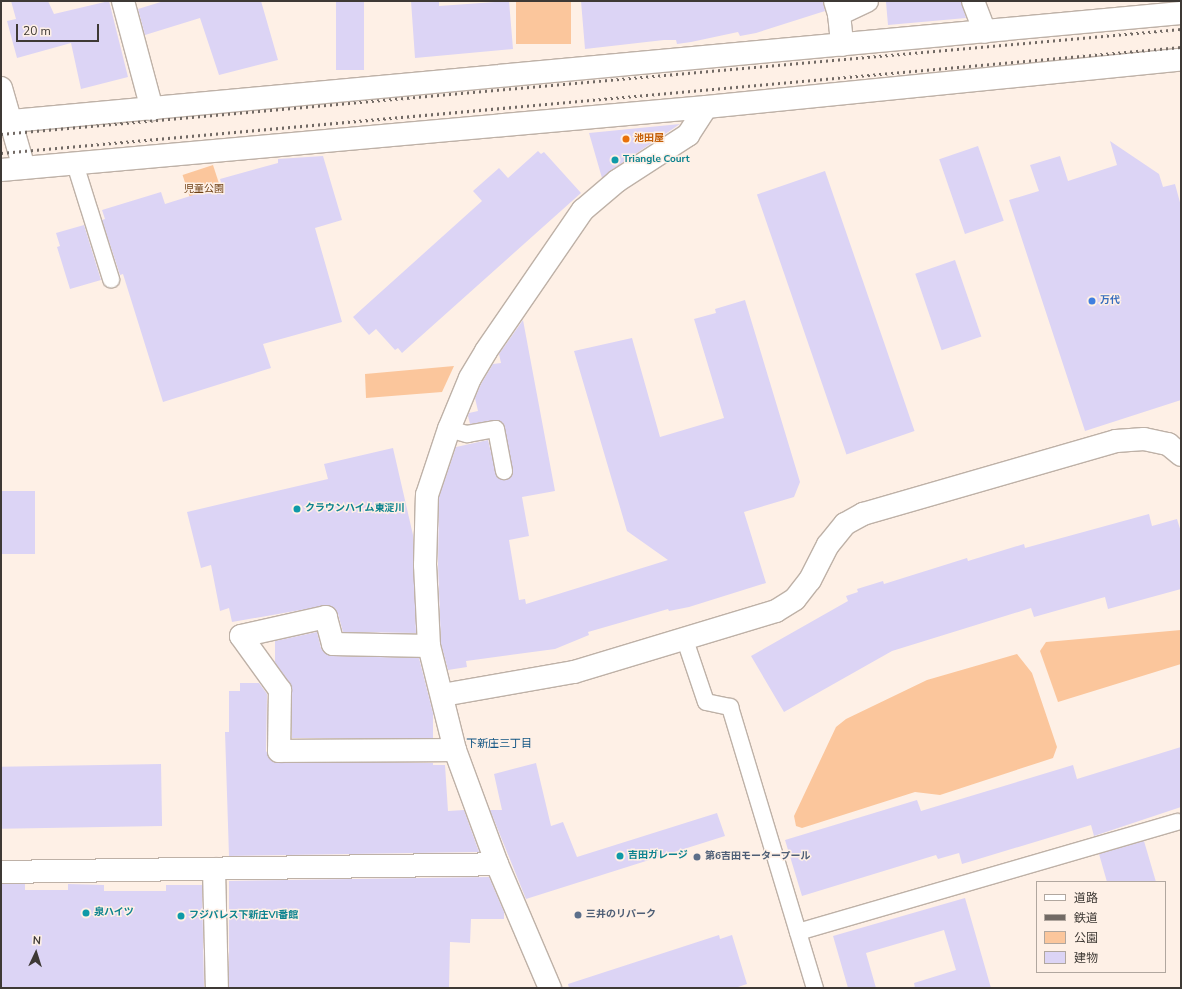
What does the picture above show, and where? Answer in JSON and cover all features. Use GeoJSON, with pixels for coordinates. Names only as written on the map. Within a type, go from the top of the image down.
{"type":"FeatureCollection","features":[{"type":"Feature","properties":{"kind":"street"},"geometry":{"type":"LineString","coordinates":[[123,1],[152,109]]}},
{"type":"Feature","properties":{"kind":"street"},"geometry":{"type":"LineString","coordinates":[[842,45],[837,7],[868,1]]}},
{"type":"Feature","properties":{"kind":"street"},"geometry":{"type":"LineString","coordinates":[[973,1],[985,32]]}},
{"type":"Feature","properties":{"kind":"street"},"geometry":{"type":"LineString","coordinates":[[6,121],[152,109],[1181,13]]}},
{"type":"Feature","properties":{"kind":"street"},"geometry":{"type":"LineString","coordinates":[[1,170],[706,107],[1181,60]]}},
{"type":"Feature","properties":{"kind":"street"},"geometry":{"type":"LineString","coordinates":[[1,88],[6,121],[24,168]]}},
{"type":"Feature","properties":{"kind":"street"},"geometry":{"type":"LineString","coordinates":[[550,988],[497,864],[455,750],[443,695],[429,646],[425,565],[427,495],[448,429],[470,378],[486,351],[583,210],[617,181],[688,135],[706,107]]}},
{"type":"Feature","properties":{"kind":"street"},"geometry":{"type":"LineString","coordinates":[[443,695],[574,672],[685,640],[776,611],[795,599],[810,580],[828,545],[845,524],[863,514],[1116,441],[1144,439],[1168,444],[1181,455]]}},
{"type":"Feature","properties":{"kind":"street"},"geometry":{"type":"LineString","coordinates":[[429,646],[333,644],[326,617],[241,636],[280,690],[280,750],[455,750]]}},
{"type":"Feature","properties":{"kind":"street"},"geometry":{"type":"LineString","coordinates":[[1,872],[497,864]]}},
{"type":"Feature","properties":{"kind":"street"},"geometry":{"type":"LineString","coordinates":[[214,869],[217,988]]}},
{"type":"Feature","properties":{"kind":"lane"},"geometry":{"type":"LineString","coordinates":[[75,164],[111,279]]}},
{"type":"Feature","properties":{"kind":"lane"},"geometry":{"type":"LineString","coordinates":[[448,429],[467,434],[496,429],[504,471]]}},
{"type":"Feature","properties":{"kind":"lane"},"geometry":{"type":"LineString","coordinates":[[685,640],[706,702],[730,707],[815,988]]}},
{"type":"Feature","properties":{"kind":"lane"},"geometry":{"type":"LineString","coordinates":[[798,932],[1177,822]]}},
{"type":"Feature","properties":{"kind":"green space"},"geometry":{"type":"Polygon","coordinates":[[[516,1],[571,1],[571,44],[516,44],[516,1]]]}},
{"type":"Feature","properties":{"kind":"green space","name":"児童公園"},"geometry":{"type":"Polygon","coordinates":[[[213,165],[228,212],[198,221],[183,175],[213,165]]]}},
{"type":"Feature","properties":{"kind":"green space"},"geometry":{"type":"Polygon","coordinates":[[[454,366],[442,392],[366,398],[365,374],[454,366]]]}},
{"type":"Feature","properties":{"kind":"green space"},"geometry":{"type":"Polygon","coordinates":[[[1181,630],[1181,664],[1058,702],[1040,651],[1046,642],[1181,630]]]}},
{"type":"Feature","properties":{"kind":"green space"},"geometry":{"type":"Polygon","coordinates":[[[1017,654],[1032,673],[1057,747],[1053,758],[940,795],[915,792],[802,828],[796,826],[794,816],[836,727],[846,719],[927,680],[1017,654]]]}},
{"type":"Feature","properties":{"kind":"building"},"geometry":{"type":"Polygon","coordinates":[[[11,1],[48,1],[54,14],[109,1],[128,77],[81,89],[71,43],[17,58],[7,21],[16,19],[11,1]]]}},
{"type":"Feature","properties":{"kind":"building"},"geometry":{"type":"Polygon","coordinates":[[[164,1],[261,1],[278,60],[219,75],[200,18],[145,35],[138,9],[164,1]]]}},
{"type":"Feature","properties":{"kind":"building"},"geometry":{"type":"Polygon","coordinates":[[[336,1],[364,1],[364,70],[336,70],[336,1]]]}},
{"type":"Feature","properties":{"kind":"building"},"geometry":{"type":"Polygon","coordinates":[[[411,1],[439,1],[439,6],[509,1],[513,49],[415,58],[411,1]]]}},
{"type":"Feature","properties":{"kind":"building"},"geometry":{"type":"Polygon","coordinates":[[[581,1],[823,1],[825,11],[756,33],[740,36],[738,32],[677,44],[676,40],[664,40],[585,49],[581,1]]]}},
{"type":"Feature","properties":{"kind":"building"},"geometry":{"type":"Polygon","coordinates":[[[961,1],[966,18],[888,25],[886,2],[961,1]]]}},
{"type":"Feature","properties":{"kind":"building","name":"Triangle Court"},"geometry":{"type":"Polygon","coordinates":[[[680,124],[610,171],[602,178],[589,133],[680,124]]]}},
{"type":"Feature","properties":{"kind":"building","name":"万代"},"geometry":{"type":"Polygon","coordinates":[[[1110,141],[1159,174],[1163,187],[1175,184],[1181,206],[1181,400],[1085,431],[1009,200],[1039,191],[1030,165],[1060,156],[1068,181],[1117,165],[1110,141]]]}},
{"type":"Feature","properties":{"kind":"building"},"geometry":{"type":"Polygon","coordinates":[[[978,146],[1004,221],[965,234],[939,159],[978,146]]]}},
{"type":"Feature","properties":{"kind":"building"},"geometry":{"type":"Polygon","coordinates":[[[538,151],[541,154],[544,152],[581,193],[402,353],[398,348],[395,350],[376,329],[369,335],[353,317],[482,201],[473,191],[499,168],[508,178],[538,151]]]}},
{"type":"Feature","properties":{"kind":"building"},"geometry":{"type":"Polygon","coordinates":[[[323,156],[342,220],[315,228],[342,322],[263,344],[271,368],[163,402],[123,274],[120,275],[102,220],[105,219],[102,210],[161,192],[165,204],[222,186],[220,179],[278,163],[278,159],[323,156]]]}},
{"type":"Feature","properties":{"kind":"building"},"geometry":{"type":"Polygon","coordinates":[[[825,171],[915,431],[846,454],[757,194],[825,171]]]}},
{"type":"Feature","properties":{"kind":"building"},"geometry":{"type":"Polygon","coordinates":[[[84,225],[101,280],[70,289],[57,247],[60,246],[56,233],[84,225]]]}},
{"type":"Feature","properties":{"kind":"building"},"geometry":{"type":"Polygon","coordinates":[[[955,260],[981,337],[942,350],[915,274],[955,260]]]}},
{"type":"Feature","properties":{"kind":"building"},"geometry":{"type":"Polygon","coordinates":[[[745,300],[800,482],[794,497],[744,512],[766,583],[689,607],[669,611],[668,609],[588,632],[589,635],[555,649],[466,661],[467,667],[448,670],[441,644],[438,565],[439,497],[456,447],[488,440],[497,477],[505,480],[513,474],[503,423],[495,420],[470,424],[468,416],[469,413],[478,411],[475,398],[481,384],[493,364],[501,363],[499,354],[523,320],[555,491],[522,497],[529,536],[509,540],[519,600],[525,599],[526,604],[668,560],[627,531],[574,351],[632,338],[660,437],[724,418],[694,319],[716,313],[715,309],[745,300]]]}},
{"type":"Feature","properties":{"kind":"building"},"geometry":{"type":"Polygon","coordinates":[[[393,448],[413,535],[416,633],[343,632],[338,614],[329,605],[232,622],[229,608],[220,611],[211,565],[201,568],[187,512],[328,479],[324,464],[393,448]]]}},
{"type":"Feature","properties":{"kind":"building"},"geometry":{"type":"Polygon","coordinates":[[[1,491],[35,491],[35,554],[1,554],[1,491]]]}},
{"type":"Feature","properties":{"kind":"building"},"geometry":{"type":"Polygon","coordinates":[[[1149,514],[1152,526],[1177,519],[1181,532],[1181,589],[1108,609],[1105,597],[1034,617],[1031,608],[892,651],[784,712],[751,656],[848,601],[846,596],[858,592],[857,589],[883,581],[884,584],[967,558],[968,561],[1024,544],[1025,548],[1149,514]]]}},
{"type":"Feature","properties":{"kind":"building"},"geometry":{"type":"Polygon","coordinates":[[[317,632],[321,648],[325,653],[332,656],[419,658],[433,713],[433,738],[292,738],[292,690],[275,662],[275,641],[317,632]]]}},
{"type":"Feature","properties":{"kind":"building"},"geometry":{"type":"Polygon","coordinates":[[[240,683],[259,683],[267,694],[266,751],[273,762],[433,763],[433,765],[445,765],[448,811],[464,810],[479,852],[229,856],[225,732],[229,732],[229,691],[240,691],[240,683]]]}},
{"type":"Feature","properties":{"kind":"building"},"geometry":{"type":"Polygon","coordinates":[[[1181,747],[1181,807],[1094,836],[1091,825],[962,864],[959,853],[938,859],[936,855],[802,896],[785,840],[917,800],[921,811],[1073,765],[1077,779],[1181,747]]]}},
{"type":"Feature","properties":{"kind":"building"},"geometry":{"type":"Polygon","coordinates":[[[536,763],[551,826],[563,822],[577,857],[717,813],[725,836],[526,899],[490,810],[502,810],[494,774],[536,763]]]}},
{"type":"Feature","properties":{"kind":"building"},"geometry":{"type":"Polygon","coordinates":[[[161,764],[162,826],[2,829],[1,767],[161,764]]]}},
{"type":"Feature","properties":{"kind":"building"},"geometry":{"type":"Polygon","coordinates":[[[1144,841],[1156,881],[1107,881],[1099,854],[1144,841]]]}},
{"type":"Feature","properties":{"kind":"building"},"geometry":{"type":"Polygon","coordinates":[[[489,877],[504,912],[504,919],[471,919],[470,943],[450,942],[449,988],[229,988],[229,881],[489,877]]]}},
{"type":"Feature","properties":{"kind":"building"},"geometry":{"type":"Polygon","coordinates":[[[1,884],[25,884],[25,890],[68,890],[68,884],[104,885],[104,891],[166,891],[166,885],[202,885],[204,988],[1,988],[1,884]]]}},
{"type":"Feature","properties":{"kind":"building"},"geometry":{"type":"Polygon","coordinates":[[[965,898],[991,988],[915,988],[914,983],[956,970],[944,930],[866,953],[876,988],[848,988],[833,936],[965,898]]]}},
{"type":"Feature","properties":{"kind":"building"},"geometry":{"type":"Polygon","coordinates":[[[719,935],[720,939],[732,935],[747,984],[735,988],[569,988],[568,984],[719,935]]]}},
{"type":"Feature","properties":{"kind":"railway"},"geometry":{"type":"LineString","coordinates":[[1,134],[1181,29]]}},
{"type":"Feature","properties":{"kind":"railway"},"geometry":{"type":"LineString","coordinates":[[1,153],[1181,47]]}},
{"type":"Feature","properties":{"kind":"place","name":"池田屋"},"geometry":{"type":"Point","coordinates":[626,139]}},
{"type":"Feature","properties":{"kind":"place","name":"Triangle Court"},"geometry":{"type":"Point","coordinates":[615,160]}},
{"type":"Feature","properties":{"kind":"place","name":"万代"},"geometry":{"type":"Point","coordinates":[1092,301]}},
{"type":"Feature","properties":{"kind":"place","name":"クラウンハイム東淀川"},"geometry":{"type":"Point","coordinates":[297,509]}},
{"type":"Feature","properties":{"kind":"place","name":"吉田ガレージ"},"geometry":{"type":"Point","coordinates":[620,856]}},
{"type":"Feature","properties":{"kind":"place","name":"第6吉田モータープール"},"geometry":{"type":"Point","coordinates":[697,857]}},
{"type":"Feature","properties":{"kind":"place","name":"泉ハイツ"},"geometry":{"type":"Point","coordinates":[86,913]}},
{"type":"Feature","properties":{"kind":"place","name":"三井のリパーク"},"geometry":{"type":"Point","coordinates":[578,915]}},
{"type":"Feature","properties":{"kind":"place","name":"フジパレス下新庄VI番館"},"geometry":{"type":"Point","coordinates":[181,916]}},
{"type":"Feature","properties":{"kind":"district","name":"下新庄三丁目"},"geometry":{"type":"Point","coordinates":[499,744]}}]}
